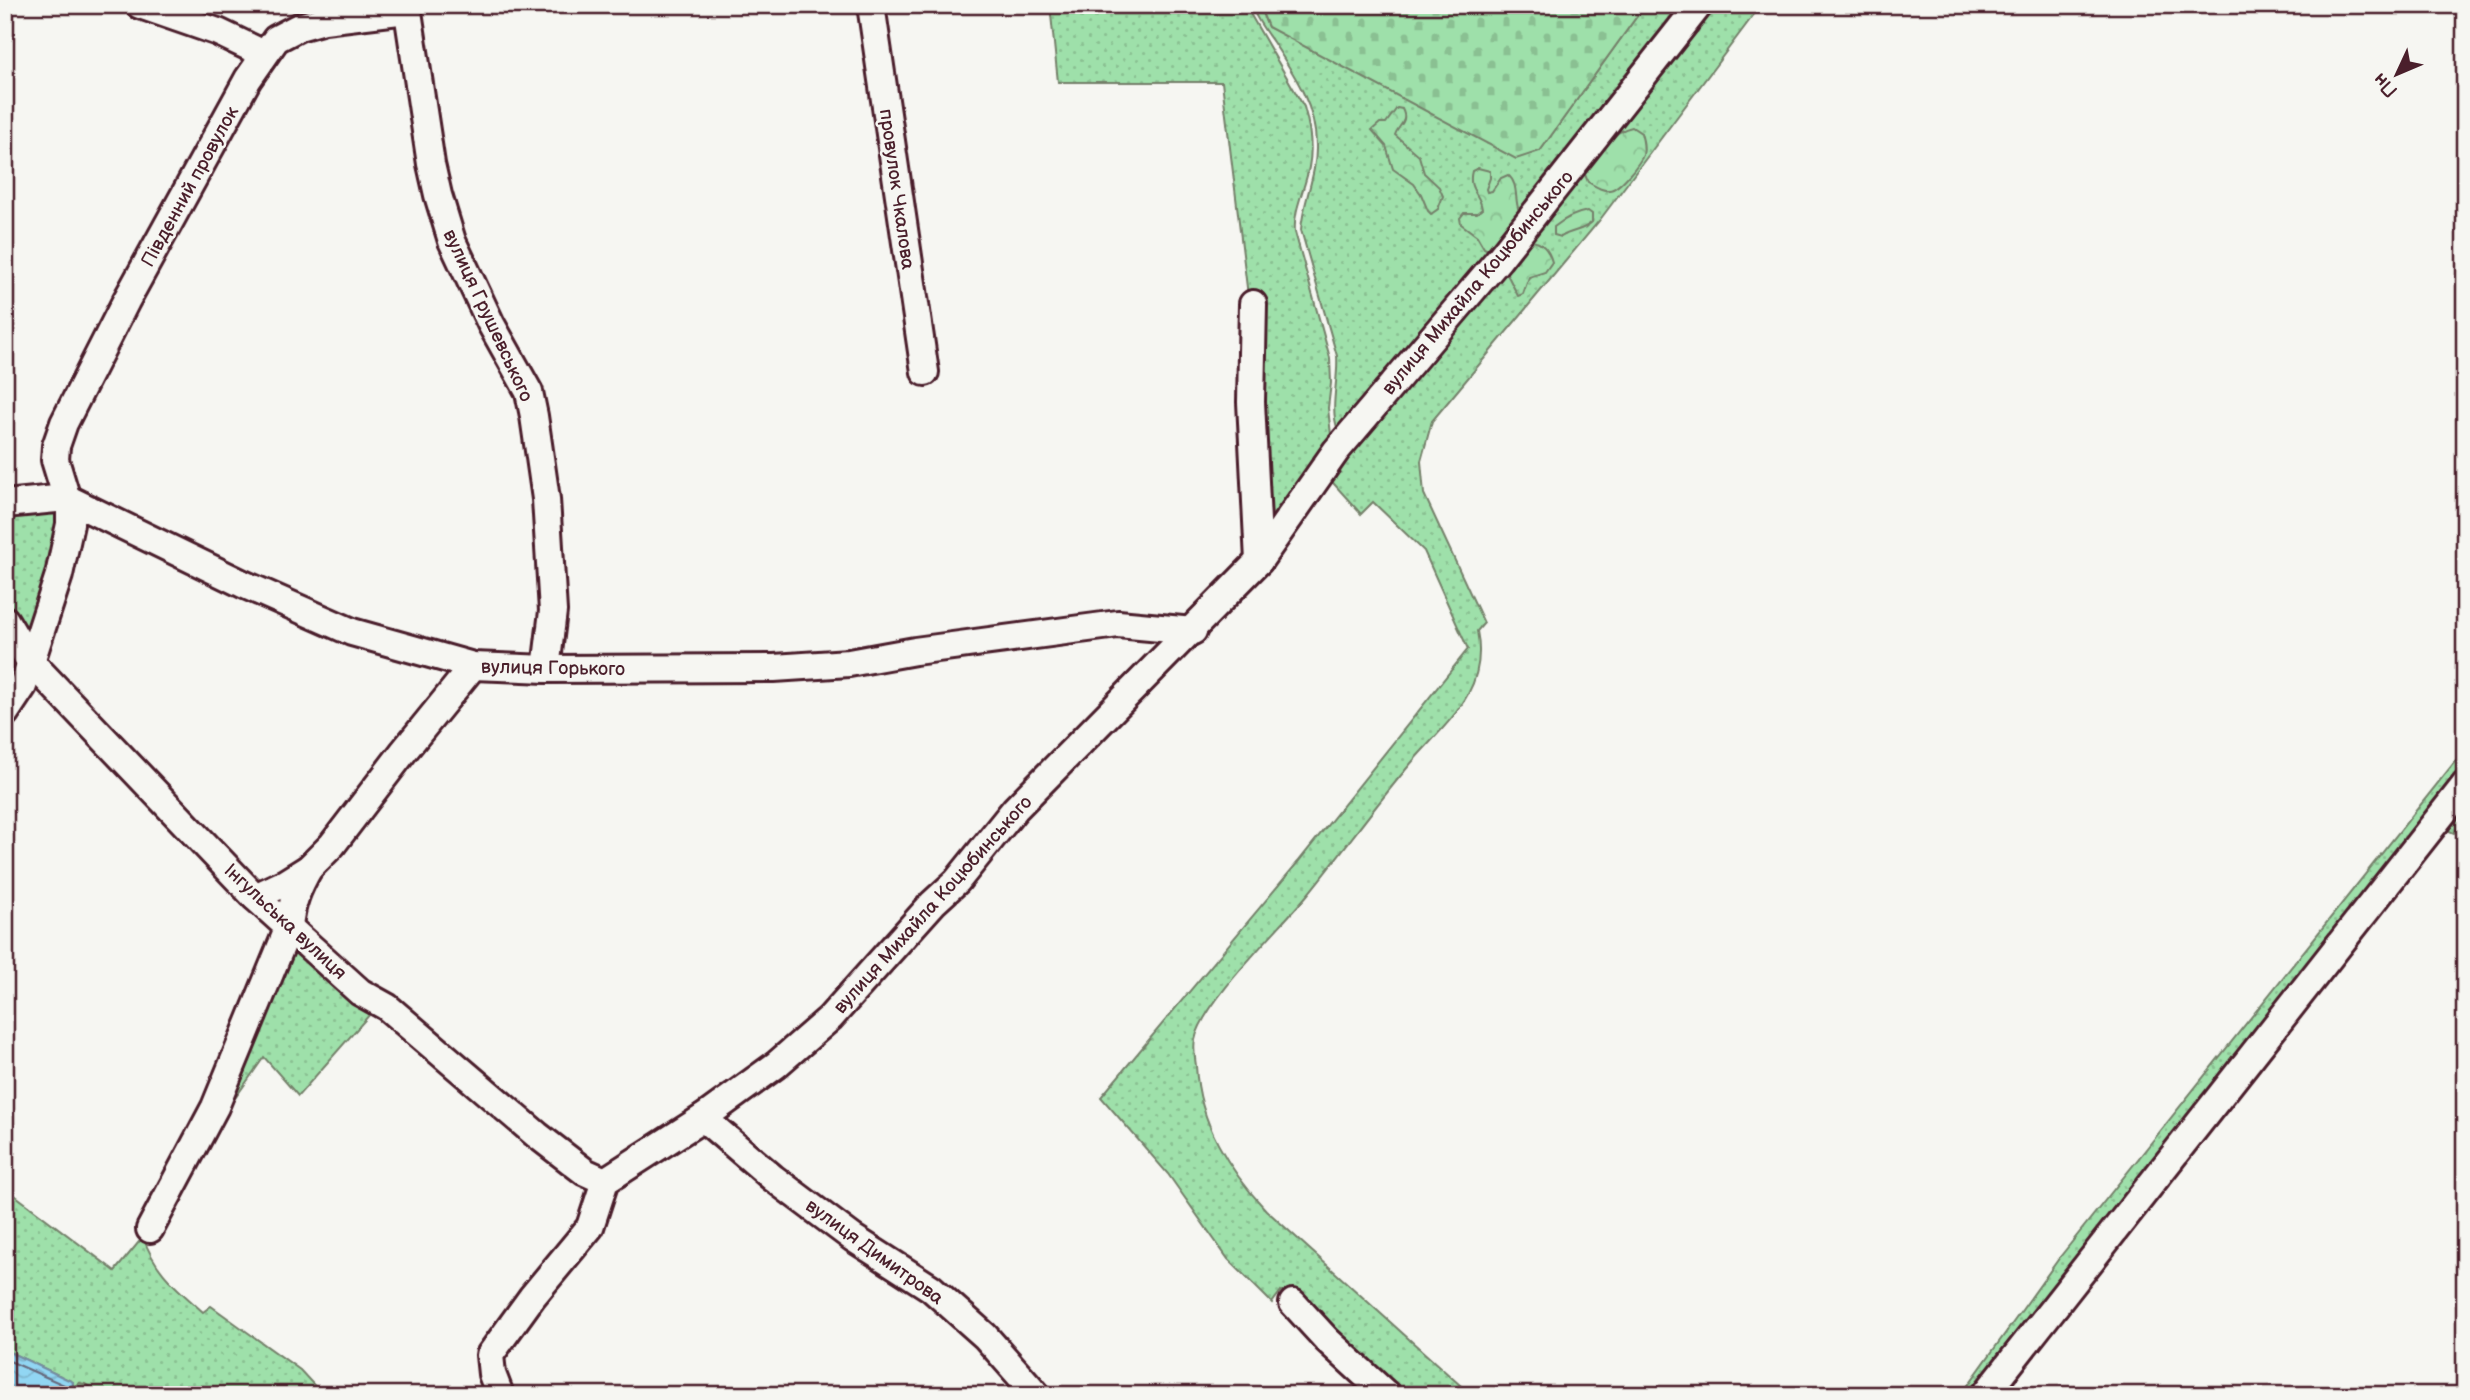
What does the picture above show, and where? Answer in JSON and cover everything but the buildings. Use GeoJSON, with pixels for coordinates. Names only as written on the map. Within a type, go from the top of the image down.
{"type":"FeatureCollection","features":[{"type":"Feature","properties":{"kind":"street"},"geometry":{"type":"LineString","coordinates":[[140,5],[218,33],[264,54]]}},
{"type":"Feature","properties":{"kind":"street","name":"провулок Чкалова"},"geometry":{"type":"LineString","coordinates":[[871,5],[925,372]]}},
{"type":"Feature","properties":{"kind":"street","name":"вулиця Михайла Коцюбинського"},"geometry":{"type":"LineString","coordinates":[[605,1181],[703,1118],[776,1065],[830,1018],[933,903],[957,881],[1014,809],[1193,631],[1259,561],[1331,457],[1499,259],[1699,5]]}},
{"type":"Feature","properties":{"kind":"street","name":"Південний провулок"},"geometry":{"type":"LineString","coordinates":[[12,503],[43,489],[51,477],[56,446],[64,423],[126,301],[264,54],[276,39],[299,27],[324,20],[407,8]]}},
{"type":"Feature","properties":{"kind":"street","name":"вулиця Грушевського"},"geometry":{"type":"LineString","coordinates":[[407,8],[438,195],[453,241],[491,324],[529,392],[546,499],[553,611],[546,669]]}},
{"type":"Feature","properties":{"kind":"street"},"geometry":{"type":"LineString","coordinates":[[1253,304],[1251,402],[1259,561]]}},
{"type":"Feature","properties":{"kind":"street","name":"Південний провулок"},"geometry":{"type":"LineString","coordinates":[[5,713],[23,686],[29,660],[59,575],[70,524],[70,509],[55,460]]}},
{"type":"Feature","properties":{"kind":"street"},"geometry":{"type":"LineString","coordinates":[[12,503],[66,498]]}},
{"type":"Feature","properties":{"kind":"street","name":"вулиця Горького"},"geometry":{"type":"LineString","coordinates":[[66,498],[243,584],[352,632],[473,666],[546,669],[774,668],[849,663],[915,651],[1118,624],[1193,631]]}},
{"type":"Feature","properties":{"kind":"street","name":"Інгульська вулиця"},"geometry":{"type":"LineString","coordinates":[[5,620],[29,660],[255,897],[360,992],[387,1007],[537,1135],[585,1172],[605,1181]]}},
{"type":"Feature","properties":{"kind":"street"},"geometry":{"type":"LineString","coordinates":[[1132,625],[1154,670]]}},
{"type":"Feature","properties":{"kind":"street"},"geometry":{"type":"LineString","coordinates":[[255,897],[309,868],[332,845],[473,666]]}},
{"type":"Feature","properties":{"kind":"street"},"geometry":{"type":"LineString","coordinates":[[1985,1395],[2465,785]]}},
{"type":"Feature","properties":{"kind":"street"},"geometry":{"type":"LineString","coordinates":[[150,1229],[215,1107],[289,927],[291,906],[309,868]]}},
{"type":"Feature","properties":{"kind":"street","name":"вулиця Димитрова"},"geometry":{"type":"LineString","coordinates":[[703,1118],[773,1178],[853,1238],[931,1288],[985,1336],[1037,1395]]}},
{"type":"Feature","properties":{"kind":"street"},"geometry":{"type":"LineString","coordinates":[[500,1395],[492,1374],[490,1355],[590,1227],[605,1181]]}},
{"type":"Feature","properties":{"kind":"street"},"geometry":{"type":"LineString","coordinates":[[1293,1303],[1327,1340],[1387,1395]]}},
{"type":"Feature","properties":{"kind":"green space"},"geometry":{"type":"Polygon","coordinates":[[[1050,5],[1245,5],[1304,107],[1311,152],[1296,216],[1295,232],[1330,358],[1328,408],[1332,444],[1267,541],[1249,304],[1222,82],[1058,82],[1050,5]]]}},
{"type":"Feature","properties":{"kind":"green space"},"geometry":{"type":"Polygon","coordinates":[[[1251,5],[1259,5],[1268,27],[1540,151],[1645,5],[1690,5],[1574,154],[1338,430],[1334,413],[1337,356],[1301,230],[1316,156],[1315,131],[1308,104],[1296,78],[1251,5]]]}},
{"type":"Feature","properties":{"kind":"green space"},"geometry":{"type":"Polygon","coordinates":[[[1259,5],[1645,5],[1540,151],[1516,159],[1268,27],[1259,5]]]}},
{"type":"Feature","properties":{"kind":"green space"},"geometry":{"type":"Polygon","coordinates":[[[1707,5],[1761,5],[1599,221],[1432,421],[1421,461],[1424,494],[1484,623],[1477,631],[1477,671],[1471,688],[1452,718],[1399,777],[1308,894],[1227,986],[1201,1024],[1195,1040],[1198,1087],[1203,1107],[1228,1162],[1252,1195],[1471,1395],[1394,1395],[1303,1309],[1281,1291],[1272,1303],[1228,1259],[1168,1174],[1101,1097],[1298,862],[1468,649],[1424,551],[1373,502],[1361,514],[1325,474],[1707,5]]]}},
{"type":"Feature","properties":{"kind":"green space"},"geometry":{"type":"Polygon","coordinates":[[[1397,108],[1402,109],[1404,117],[1395,135],[1419,156],[1424,173],[1439,187],[1443,196],[1438,209],[1431,214],[1414,184],[1393,169],[1386,146],[1372,130],[1380,123],[1386,123],[1397,108]]]}},
{"type":"Feature","properties":{"kind":"green space"},"geometry":{"type":"Polygon","coordinates":[[[1632,127],[1641,133],[1644,146],[1643,155],[1634,170],[1613,189],[1601,189],[1588,182],[1584,172],[1599,152],[1610,139],[1632,127]]]}},
{"type":"Feature","properties":{"kind":"green space"},"geometry":{"type":"Polygon","coordinates":[[[1478,168],[1490,171],[1487,192],[1492,191],[1501,178],[1508,175],[1514,183],[1519,211],[1488,250],[1477,236],[1461,224],[1460,218],[1464,213],[1477,213],[1482,209],[1471,183],[1472,171],[1478,168]]]}},
{"type":"Feature","properties":{"kind":"green space"},"geometry":{"type":"Polygon","coordinates":[[[1588,211],[1592,214],[1592,222],[1588,225],[1561,237],[1554,235],[1554,227],[1558,224],[1588,211]]]}},
{"type":"Feature","properties":{"kind":"green space"},"geometry":{"type":"Polygon","coordinates":[[[1531,241],[1545,248],[1552,262],[1545,272],[1529,277],[1523,294],[1518,296],[1507,274],[1507,268],[1531,241]]]}},
{"type":"Feature","properties":{"kind":"green space"},"geometry":{"type":"Polygon","coordinates":[[[5,507],[63,511],[29,641],[5,614],[5,507]]]}},
{"type":"Feature","properties":{"kind":"green space"},"geometry":{"type":"Polygon","coordinates":[[[2465,749],[2465,776],[1978,1395],[1961,1395],[2060,1257],[2465,749]]]}},
{"type":"Feature","properties":{"kind":"green space"},"geometry":{"type":"Polygon","coordinates":[[[2465,794],[2465,819],[2454,833],[2445,829],[2465,794]]]}},
{"type":"Feature","properties":{"kind":"green space"},"geometry":{"type":"Polygon","coordinates":[[[288,936],[378,1005],[298,1096],[264,1057],[188,1165],[288,936]]]}},
{"type":"Feature","properties":{"kind":"green space"},"geometry":{"type":"Polygon","coordinates":[[[5,1185],[115,1271],[143,1237],[161,1270],[203,1312],[211,1306],[300,1370],[323,1395],[113,1395],[99,1393],[79,1383],[73,1388],[73,1382],[5,1350],[5,1185]]]}},
{"type":"Feature","properties":{"kind":"green space"},"geometry":{"type":"Polygon","coordinates":[[[79,1383],[99,1393],[113,1395],[71,1395],[73,1388],[79,1383]]]}},
{"type":"Feature","properties":{"kind":"water"},"geometry":{"type":"Polygon","coordinates":[[[5,1350],[73,1382],[71,1395],[5,1395],[5,1350]]]}}]}
